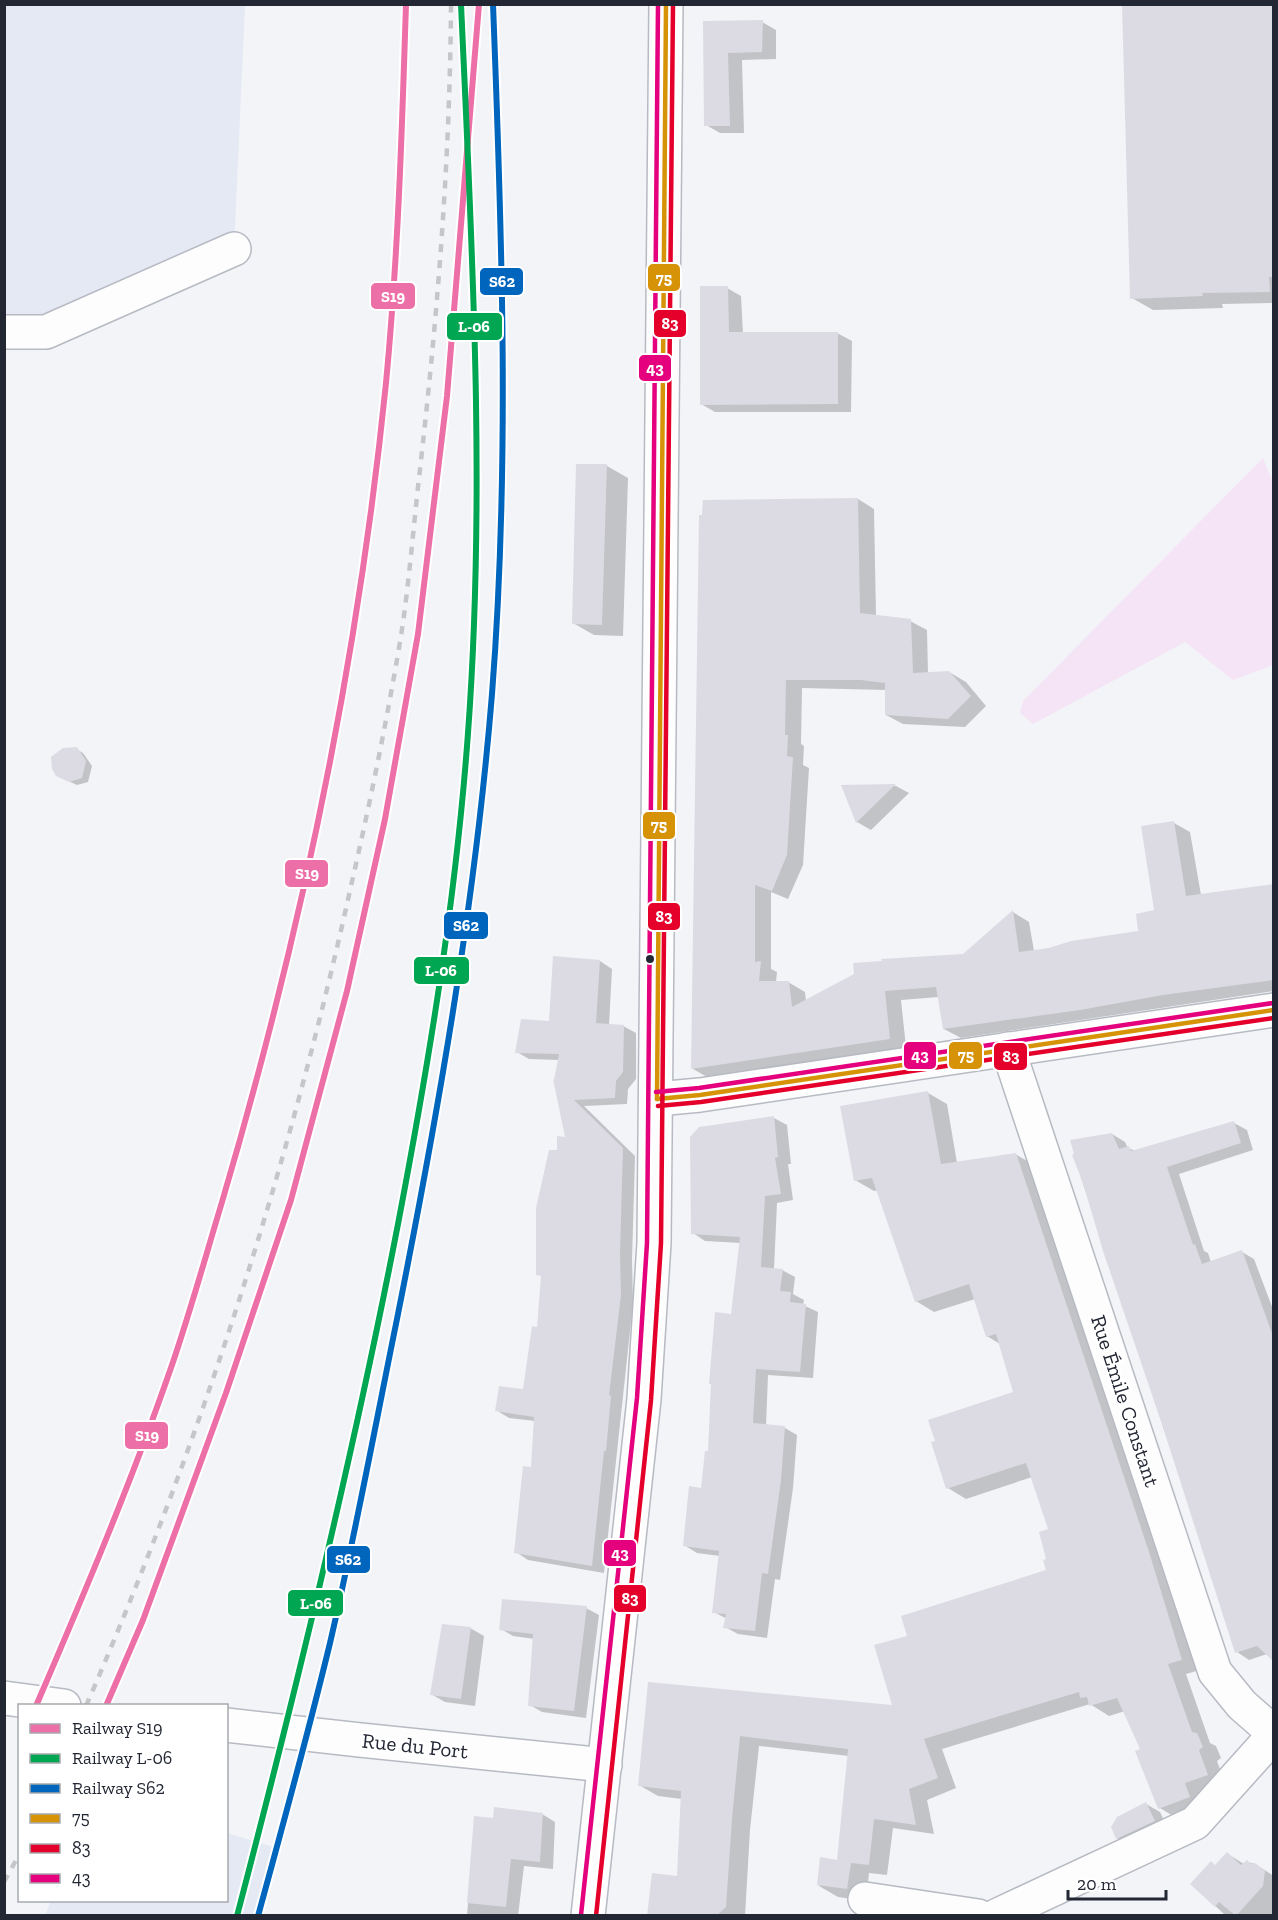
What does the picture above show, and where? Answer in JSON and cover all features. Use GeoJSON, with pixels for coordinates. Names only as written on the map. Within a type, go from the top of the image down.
{"type":"FeatureCollection","features":[{"type":"Feature","properties":{"kind":"main road"},"geometry":{"type":"LineString","coordinates":[[588,1916],[646,1377],[654,1243],[666,4]]}},
{"type":"Feature","properties":{"kind":"main road"},"geometry":{"type":"LineString","coordinates":[[4,332],[46,332],[234,249]]}},
{"type":"Feature","properties":{"kind":"main road"},"geometry":{"type":"LineString","coordinates":[[657,1099],[700,1095],[1274,1010]]}},
{"type":"Feature","properties":{"kind":"main road","name":"Rue Émile Constant"},"geometry":{"type":"LineString","coordinates":[[996,1916],[1195,1823],[1274,1734],[1242,1705],[1215,1672],[1008,1049]]}},
{"type":"Feature","properties":{"kind":"main road"},"geometry":{"type":"LineString","coordinates":[[4,1698],[49,1704]]}},
{"type":"Feature","properties":{"kind":"main road","name":"Rue du Port"},"geometry":{"type":"LineString","coordinates":[[228,1725],[605,1764]]}},
{"type":"Feature","properties":{"kind":"main road"},"geometry":{"type":"LineString","coordinates":[[865,1899],[978,1916]]}},
{"type":"Feature","properties":{"kind":"shaded area"},"geometry":{"type":"Polygon","coordinates":[[[5,5],[245,5],[234,249],[5,330],[5,5]]]}},
{"type":"Feature","properties":{"kind":"shaded area"},"geometry":{"type":"Polygon","coordinates":[[[1263,458],[1273,483],[1273,665],[1233,680],[1185,642],[1033,724],[1020,713],[1023,701],[1263,458]]]}},
{"type":"Feature","properties":{"kind":"shaded area"},"geometry":{"type":"Polygon","coordinates":[[[228,1833],[277,1848],[258,1915],[45,1915],[51,1902],[228,1902],[228,1833]]]}},
{"type":"Feature","properties":{"kind":"building"},"geometry":{"type":"Polygon","coordinates":[[[1122,4],[1274,4],[1274,277],[1269,277],[1270,292],[1202,293],[1203,296],[1130,299],[1122,4]]]}},
{"type":"Feature","properties":{"kind":"building"},"geometry":{"type":"Polygon","coordinates":[[[763,20],[762,52],[728,53],[730,126],[704,126],[703,21],[763,20]]]}},
{"type":"Feature","properties":{"kind":"building"},"geometry":{"type":"Polygon","coordinates":[[[700,286],[728,286],[729,332],[838,332],[838,404],[700,405],[700,286]]]}},
{"type":"Feature","properties":{"kind":"building"},"geometry":{"type":"Polygon","coordinates":[[[576,464],[607,464],[602,625],[572,624],[576,464]]]}},
{"type":"Feature","properties":{"kind":"building"},"geometry":{"type":"Polygon","coordinates":[[[858,498],[860,613],[911,619],[913,673],[949,671],[971,696],[948,719],[885,715],[885,683],[861,680],[786,680],[785,735],[788,735],[787,756],[793,757],[787,855],[772,891],[755,885],[755,962],[761,961],[759,981],[789,981],[792,1007],[854,974],[853,963],[963,954],[1013,910],[1019,952],[1138,931],[1136,914],[1154,910],[1141,826],[1174,821],[1186,896],[1274,884],[1274,980],[943,1029],[936,987],[885,991],[890,1039],[691,1069],[699,515],[702,515],[703,500],[858,498]]]}},
{"type":"Feature","properties":{"kind":"building"},"geometry":{"type":"Polygon","coordinates":[[[77,747],[86,761],[82,778],[69,782],[56,776],[52,769],[51,757],[63,748],[77,747]]]}},
{"type":"Feature","properties":{"kind":"building"},"geometry":{"type":"Polygon","coordinates":[[[896,784],[856,823],[841,785],[896,784]]]}},
{"type":"Feature","properties":{"kind":"building"},"geometry":{"type":"Polygon","coordinates":[[[553,956],[600,960],[596,1023],[624,1025],[623,1072],[616,1081],[615,1098],[574,1100],[623,1148],[621,1295],[592,1566],[514,1553],[523,1466],[531,1467],[534,1417],[495,1411],[499,1386],[523,1389],[532,1326],[537,1327],[541,1276],[536,1275],[536,1208],[549,1150],[557,1150],[557,1136],[565,1137],[553,1079],[559,1054],[515,1053],[521,1019],[549,1021],[553,956]]]}},
{"type":"Feature","properties":{"kind":"building"},"geometry":{"type":"Polygon","coordinates":[[[928,1091],[941,1164],[1016,1153],[1149,1552],[1182,1660],[1168,1664],[1192,1732],[1197,1733],[1203,1747],[1199,1750],[1208,1775],[1185,1783],[1190,1797],[1158,1809],[1135,1751],[1140,1749],[1117,1698],[1089,1706],[1087,1697],[1080,1698],[1079,1692],[924,1739],[938,1778],[909,1789],[916,1825],[874,1819],[869,1865],[851,1863],[847,1889],[817,1885],[820,1857],[837,1860],[848,1749],[740,1736],[726,1907],[716,1916],[647,1916],[652,1873],[677,1876],[681,1791],[638,1786],[648,1682],[892,1705],[874,1645],[907,1636],[901,1616],[1046,1570],[1043,1560],[1046,1559],[1039,1532],[1048,1529],[1026,1463],[946,1489],[931,1442],[935,1441],[928,1420],[1013,1392],[996,1334],[986,1337],[969,1284],[915,1302],[872,1178],[854,1181],[840,1106],[928,1091]]]}},
{"type":"Feature","properties":{"kind":"building"},"geometry":{"type":"Polygon","coordinates":[[[774,1116],[778,1157],[775,1158],[781,1194],[765,1196],[761,1267],[783,1269],[780,1291],[791,1292],[790,1302],[806,1304],[800,1372],[756,1369],[753,1423],[785,1426],[781,1480],[768,1574],[762,1573],[755,1631],[723,1628],[726,1614],[712,1613],[719,1551],[683,1546],[689,1486],[701,1488],[705,1451],[708,1451],[711,1384],[709,1384],[715,1312],[731,1314],[740,1237],[691,1234],[690,1137],[699,1127],[774,1116]]]}},
{"type":"Feature","properties":{"kind":"building"},"geometry":{"type":"Polygon","coordinates":[[[1234,1121],[1241,1143],[1167,1167],[1193,1245],[1195,1244],[1202,1264],[1242,1250],[1274,1339],[1274,1662],[1257,1646],[1235,1653],[1163,1427],[1072,1155],[1074,1154],[1070,1140],[1112,1133],[1119,1149],[1129,1146],[1131,1151],[1234,1121]]]}},
{"type":"Feature","properties":{"kind":"building"},"geometry":{"type":"Polygon","coordinates":[[[502,1599],[587,1606],[574,1711],[528,1706],[533,1634],[499,1630],[502,1599]]]}},
{"type":"Feature","properties":{"kind":"building"},"geometry":{"type":"Polygon","coordinates":[[[442,1624],[471,1627],[461,1699],[430,1695],[442,1624]]]}},
{"type":"Feature","properties":{"kind":"building"},"geometry":{"type":"Polygon","coordinates":[[[1146,1802],[1155,1821],[1116,1839],[1111,1827],[1117,1817],[1146,1802]]]}},
{"type":"Feature","properties":{"kind":"building"},"geometry":{"type":"Polygon","coordinates":[[[494,1807],[543,1813],[540,1862],[511,1859],[506,1907],[467,1903],[474,1816],[493,1818],[494,1807]]]}},
{"type":"Feature","properties":{"kind":"building"},"geometry":{"type":"Polygon","coordinates":[[[1227,1852],[1241,1865],[1247,1860],[1265,1871],[1263,1886],[1236,1916],[1219,1902],[1215,1907],[1190,1884],[1211,1861],[1215,1865],[1227,1852]]]}},
{"type":"Feature","properties":{"kind":"railway"},"geometry":{"type":"LineString","coordinates":[[87,1704],[167,1506],[238,1302],[300,1096],[327,991],[365,824],[401,636],[426,419],[445,182],[451,4]]}},
{"type":"Feature","properties":{"kind":"railway"},"geometry":{"type":"LineString","coordinates":[[4,1882],[18,1857]]}},
{"type":"Feature","properties":{"kind":"rail line","name":"S19"},"geometry":{"type":"LineString","coordinates":[[37,1704],[125,1492],[180,1342],[251,1102],[301,899],[343,693],[374,487],[394,288],[406,4]]}},
{"type":"Feature","properties":{"kind":"rail line","name":"L-06"},"geometry":{"type":"LineString","coordinates":[[237,1916],[323,1571],[381,1311],[431,1041],[449,918],[468,733],[476,551],[477,460],[473,277],[461,4]]}},
{"type":"Feature","properties":{"kind":"rail line","name":"S19"},"geometry":{"type":"LineString","coordinates":[[107,1704],[143,1620],[226,1393],[291,1200],[347,991],[385,819],[418,634],[447,396],[479,4]]}},
{"type":"Feature","properties":{"kind":"rail line","name":"S62"},"geometry":{"type":"LineString","coordinates":[[258,1916],[322,1677],[356,1522],[441,1086],[476,851],[485,773],[498,608],[503,436],[501,263],[493,4]]}},
{"type":"Feature","properties":{"kind":"transit line","name":"43"},"geometry":{"type":"LineString","coordinates":[[581,1915],[637,1398],[647,1243],[658,4]]}},
{"type":"Feature","properties":{"kind":"transit line","name":"75"},"geometry":{"type":"LineString","coordinates":[[657,1099],[666,4]]}},
{"type":"Feature","properties":{"kind":"transit line","name":"83"},"geometry":{"type":"LineString","coordinates":[[596,1916],[651,1400],[661,1243],[673,4]]}},
{"type":"Feature","properties":{"kind":"transit line","name":"43"},"geometry":{"type":"LineString","coordinates":[[656,1092],[699,1088],[1273,1003]]}},
{"type":"Feature","properties":{"kind":"transit line","name":"75"},"geometry":{"type":"LineString","coordinates":[[657,1099],[700,1095],[1274,1010]]}},
{"type":"Feature","properties":{"kind":"transit line","name":"83"},"geometry":{"type":"LineString","coordinates":[[658,1106],[701,1102],[1274,1018]]}}]}
